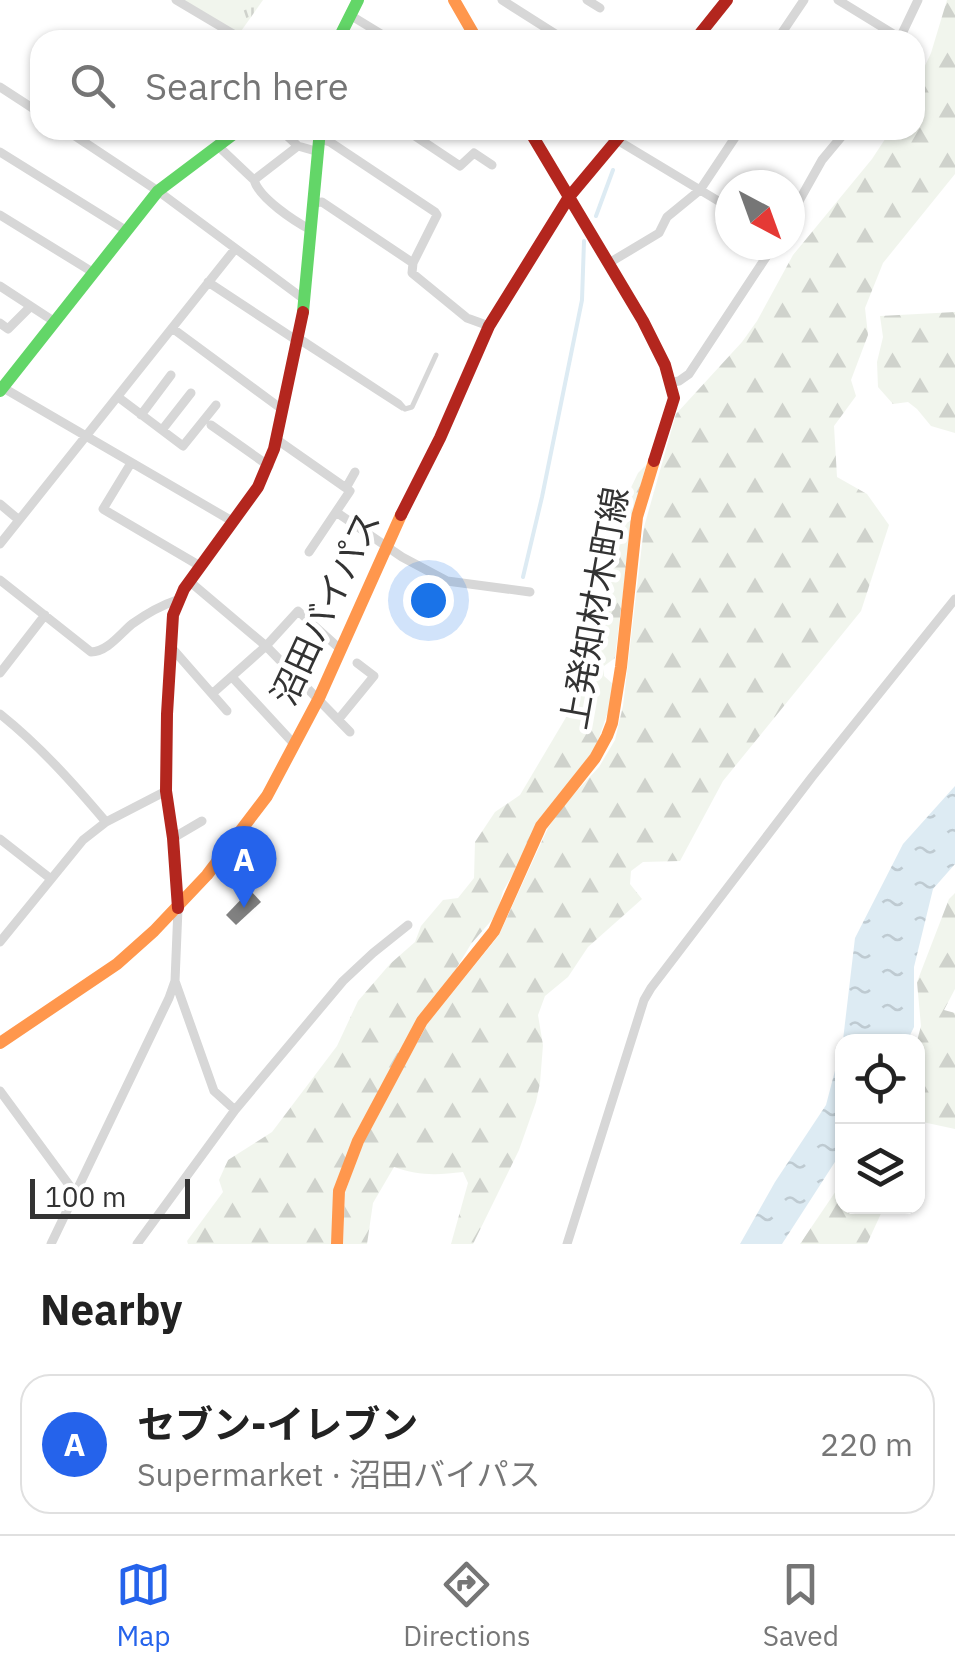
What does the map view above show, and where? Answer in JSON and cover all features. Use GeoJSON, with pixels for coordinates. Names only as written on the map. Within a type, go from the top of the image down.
{"type":"FeatureCollection","features":[{"type":"Feature","properties":{"kind":"street"},"geometry":{"type":"LineString","coordinates":[[176,0],[227,30]]}},
{"type":"Feature","properties":{"kind":"street"},"geometry":{"type":"LineString","coordinates":[[343,30],[358,0]]}},
{"type":"Feature","properties":{"kind":"street"},"geometry":{"type":"LineString","coordinates":[[454,0],[472,30]]}},
{"type":"Feature","properties":{"kind":"street"},"geometry":{"type":"LineString","coordinates":[[502,0],[550,30]]}},
{"type":"Feature","properties":{"kind":"street"},"geometry":{"type":"LineString","coordinates":[[587,0],[600,8]]}},
{"type":"Feature","properties":{"kind":"street"},"geometry":{"type":"LineString","coordinates":[[703,30],[727,0]]}},
{"type":"Feature","properties":{"kind":"street"},"geometry":{"type":"LineString","coordinates":[[783,30],[804,0]]}},
{"type":"Feature","properties":{"kind":"street"},"geometry":{"type":"LineString","coordinates":[[838,0],[886,30]]}},
{"type":"Feature","properties":{"kind":"street"},"geometry":{"type":"LineString","coordinates":[[858,12],[866,0]]}},
{"type":"Feature","properties":{"kind":"street"},"geometry":{"type":"LineString","coordinates":[[904,30],[918,0]]}},
{"type":"Feature","properties":{"kind":"street"},"geometry":{"type":"LineString","coordinates":[[350,15],[375,30]]}},
{"type":"Feature","properties":{"kind":"street"},"geometry":{"type":"LineString","coordinates":[[0,87],[30,106]]}},
{"type":"Feature","properties":{"kind":"street"},"geometry":{"type":"LineString","coordinates":[[81,140],[158,191],[305,300]]}},
{"type":"Feature","properties":{"kind":"street"},"geometry":{"type":"LineString","coordinates":[[226,140],[158,191],[1,388],[232,521]]}},
{"type":"Feature","properties":{"kind":"street"},"geometry":{"type":"LineString","coordinates":[[291,140],[298,146]]}},
{"type":"Feature","properties":{"kind":"street"},"geometry":{"type":"LineString","coordinates":[[254,180],[298,146],[319,140],[330,142],[437,213],[412,263],[412,273],[467,318],[489,326]]}},
{"type":"Feature","properties":{"kind":"street"},"geometry":{"type":"LineString","coordinates":[[50,1244],[169,998],[174,980],[178,908],[166,790],[171,627],[178,600],[189,581],[258,487],[268,466],[305,300],[319,140]]}},
{"type":"Feature","properties":{"kind":"street"},"geometry":{"type":"LineString","coordinates":[[421,140],[460,166],[474,153],[492,165]]}},
{"type":"Feature","properties":{"kind":"street"},"geometry":{"type":"LineString","coordinates":[[535,140],[666,364],[672,382],[688,374],[764,260]]}},
{"type":"Feature","properties":{"kind":"street","name":"沼田バイパス"},"geometry":{"type":"LineString","coordinates":[[0,1043],[117,964],[178,908],[258,810],[318,698],[489,326],[569,197],[617,140]]}},
{"type":"Feature","properties":{"kind":"street"},"geometry":{"type":"LineString","coordinates":[[628,140],[715,199]]}},
{"type":"Feature","properties":{"kind":"street"},"geometry":{"type":"LineString","coordinates":[[608,262],[659,233],[667,216],[700,190],[733,140]]}},
{"type":"Feature","properties":{"kind":"street"},"geometry":{"type":"LineString","coordinates":[[805,190],[839,140]]}},
{"type":"Feature","properties":{"kind":"street"},"geometry":{"type":"LineString","coordinates":[[218,146],[254,180],[257,190],[311,230]]}},
{"type":"Feature","properties":{"kind":"street"},"geometry":{"type":"LineString","coordinates":[[0,152],[127,230]]}},
{"type":"Feature","properties":{"kind":"street"},"geometry":{"type":"LineString","coordinates":[[314,204],[322,202],[412,263]]}},
{"type":"Feature","properties":{"kind":"street"},"geometry":{"type":"LineString","coordinates":[[0,215],[94,273]]}},
{"type":"Feature","properties":{"kind":"street"},"geometry":{"type":"LineString","coordinates":[[0,544],[235,248]]}},
{"type":"Feature","properties":{"kind":"street"},"geometry":{"type":"LineString","coordinates":[[208,282],[297,337]]}},
{"type":"Feature","properties":{"kind":"street"},"geometry":{"type":"LineString","coordinates":[[0,286],[55,322]]}},
{"type":"Feature","properties":{"kind":"street"},"geometry":{"type":"LineString","coordinates":[[2,329],[30,307]]}},
{"type":"Feature","properties":{"kind":"street"},"geometry":{"type":"LineString","coordinates":[[172,328],[283,410]]}},
{"type":"Feature","properties":{"kind":"street"},"geometry":{"type":"LineString","coordinates":[[142,414],[170,375]]}},
{"type":"Feature","properties":{"kind":"street","name":"上発知材木町線"},"geometry":{"type":"LineString","coordinates":[[338,1244],[339,1191],[358,1141],[422,1021],[494,931],[541,826],[595,758],[607,736],[621,667],[634,531],[672,408],[672,382]]}},
{"type":"Feature","properties":{"kind":"street"},"geometry":{"type":"LineString","coordinates":[[162,430],[191,393]]}},
{"type":"Feature","properties":{"kind":"street"},"geometry":{"type":"LineString","coordinates":[[118,397],[184,446],[216,405]]}},
{"type":"Feature","properties":{"kind":"street"},"geometry":{"type":"LineString","coordinates":[[211,425],[268,466]]}},
{"type":"Feature","properties":{"kind":"street"},"geometry":{"type":"LineString","coordinates":[[276,439],[350,490],[309,552]]}},
{"type":"Feature","properties":{"kind":"street"},"geometry":{"type":"LineString","coordinates":[[131,463],[104,509],[200,566]]}},
{"type":"Feature","properties":{"kind":"street"},"geometry":{"type":"LineString","coordinates":[[346,488],[354,472]]}},
{"type":"Feature","properties":{"kind":"street"},"geometry":{"type":"LineString","coordinates":[[0,504],[20,520]]}},
{"type":"Feature","properties":{"kind":"street"},"geometry":{"type":"LineString","coordinates":[[336,512],[402,557],[448,581],[530,592]]}},
{"type":"Feature","properties":{"kind":"street"},"geometry":{"type":"LineString","coordinates":[[0,580],[91,652],[99,652],[135,622],[178,600]]}},
{"type":"Feature","properties":{"kind":"street"},"geometry":{"type":"LineString","coordinates":[[189,581],[266,646],[350,732]]}},
{"type":"Feature","properties":{"kind":"street"},"geometry":{"type":"LineString","coordinates":[[567,1244],[651,988],[812,777],[955,599]]}},
{"type":"Feature","properties":{"kind":"street"},"geometry":{"type":"LineString","coordinates":[[213,693],[298,611],[339,648]]}},
{"type":"Feature","properties":{"kind":"street"},"geometry":{"type":"LineString","coordinates":[[0,673],[45,615]]}},
{"type":"Feature","properties":{"kind":"street"},"geometry":{"type":"LineString","coordinates":[[171,646],[227,710]]}},
{"type":"Feature","properties":{"kind":"street"},"geometry":{"type":"LineString","coordinates":[[338,720],[374,676],[357,663]]}},
{"type":"Feature","properties":{"kind":"street"},"geometry":{"type":"LineString","coordinates":[[232,677],[295,745]]}},
{"type":"Feature","properties":{"kind":"street"},"geometry":{"type":"LineString","coordinates":[[0,714],[69,778],[106,822]]}},
{"type":"Feature","properties":{"kind":"street"},"geometry":{"type":"LineString","coordinates":[[0,942],[83,840],[106,822],[166,790]]}},
{"type":"Feature","properties":{"kind":"street"},"geometry":{"type":"LineString","coordinates":[[173,838],[202,821]]}},
{"type":"Feature","properties":{"kind":"street"},"geometry":{"type":"LineString","coordinates":[[0,838],[51,879]]}},
{"type":"Feature","properties":{"kind":"street"},"geometry":{"type":"LineString","coordinates":[[137,1244],[235,1110],[343,981],[408,925]]}},
{"type":"Feature","properties":{"kind":"street"},"geometry":{"type":"LineString","coordinates":[[174,980],[214,1091],[235,1110]]}},
{"type":"Feature","properties":{"kind":"street"},"geometry":{"type":"LineString","coordinates":[[0,1091],[75,1192]]}},
{"type":"Feature","properties":{"kind":"lane"},"geometry":{"type":"LineString","coordinates":[[297,337],[405,409],[412,407],[436,355]]}},
{"type":"Feature","properties":{"kind":"green space"},"geometry":{"type":"Polygon","coordinates":[[[182,0],[263,0],[242,30],[232,30],[182,0]]]}},
{"type":"Feature","properties":{"kind":"green space"},"geometry":{"type":"Polygon","coordinates":[[[947,0],[955,0],[955,174],[883,263],[865,308],[868,335],[851,380],[856,396],[834,426],[837,477],[867,494],[889,525],[861,611],[723,781],[680,861],[643,862],[631,871],[630,884],[642,899],[588,947],[568,977],[545,996],[538,1015],[543,1045],[536,1102],[519,1150],[473,1244],[451,1244],[468,1183],[463,1172],[428,1174],[394,1167],[373,1203],[367,1244],[343,1244],[345,1193],[363,1141],[428,1023],[499,935],[548,828],[599,767],[615,740],[623,706],[644,527],[676,414],[742,342],[790,260],[805,260],[805,240],[884,140],[925,140],[925,66],[947,0]]]}},
{"type":"Feature","properties":{"kind":"green space"},"geometry":{"type":"Polygon","coordinates":[[[955,312],[955,433],[931,426],[908,402],[893,404],[878,387],[877,362],[883,337],[880,316],[955,312]]]}},
{"type":"Feature","properties":{"kind":"green space"},"geometry":{"type":"Polygon","coordinates":[[[646,465],[632,518],[615,658],[604,666],[604,676],[613,684],[610,706],[594,752],[517,867],[503,891],[497,914],[471,944],[353,1140],[333,1244],[188,1244],[223,1192],[219,1180],[228,1160],[272,1132],[337,1046],[358,1001],[415,942],[421,926],[443,900],[458,898],[474,878],[475,842],[495,812],[520,795],[581,692],[610,583],[625,500],[646,465]]]}},
{"type":"Feature","properties":{"kind":"green space"},"geometry":{"type":"Polygon","coordinates":[[[955,893],[955,989],[944,1010],[955,1013],[955,1129],[925,1123],[925,1034],[919,1034],[917,982],[949,899],[955,893]]]}},
{"type":"Feature","properties":{"kind":"green space"},"geometry":{"type":"Polygon","coordinates":[[[835,1192],[835,1214],[881,1214],[867,1244],[800,1244],[835,1192]]]}},
{"type":"Feature","properties":{"kind":"water"},"geometry":{"type":"Polygon","coordinates":[[[955,786],[955,864],[933,889],[914,967],[914,1027],[910,1034],[843,1034],[855,938],[903,844],[955,786]]]}},
{"type":"Feature","properties":{"kind":"water"},"geometry":{"type":"Polygon","coordinates":[[[835,1071],[835,1162],[782,1244],[740,1244],[775,1182],[826,1105],[835,1071]]]}},
{"type":"Feature","properties":{"kind":"building"},"geometry":{"type":"Polygon","coordinates":[[[250,890],[261,902],[236,925],[226,915],[250,890]]]}},
{"type":"Feature","properties":{"kind":"waterway"},"geometry":{"type":"LineString","coordinates":[[596,216],[613,170]]}},
{"type":"Feature","properties":{"kind":"waterway"},"geometry":{"type":"LineString","coordinates":[[523,577],[582,300],[584,241]]}},
{"type":"Feature","properties":{"kind":"traffic: fast"},"geometry":{"type":"LineString","coordinates":[[343,30],[358,0]]}},
{"type":"Feature","properties":{"kind":"traffic: fast"},"geometry":{"type":"LineString","coordinates":[[0,391],[158,191],[226,140]]}},
{"type":"Feature","properties":{"kind":"traffic: fast"},"geometry":{"type":"LineString","coordinates":[[303,312],[319,140]]}},
{"type":"Feature","properties":{"kind":"traffic: slow"},"geometry":{"type":"LineString","coordinates":[[454,0],[471,30]]}},
{"type":"Feature","properties":{"kind":"traffic: slow"},"geometry":{"type":"LineString","coordinates":[[337,1244],[339,1191],[358,1141],[422,1021],[494,931],[541,826],[595,758],[607,736],[621,667],[637,517],[654,461]]}},
{"type":"Feature","properties":{"kind":"traffic: slow"},"geometry":{"type":"LineString","coordinates":[[0,1043],[117,964],[154,931],[207,875],[267,796],[319,698],[401,515]]}},
{"type":"Feature","properties":{"kind":"traffic: jam"},"geometry":{"type":"LineString","coordinates":[[703,30],[727,0]]}},
{"type":"Feature","properties":{"kind":"traffic: jam"},"geometry":{"type":"LineString","coordinates":[[535,140],[665,365],[674,398],[654,461]]}},
{"type":"Feature","properties":{"kind":"traffic: jam"},"geometry":{"type":"LineString","coordinates":[[401,515],[489,326],[569,197],[617,140]]}},
{"type":"Feature","properties":{"kind":"traffic: jam"},"geometry":{"type":"LineString","coordinates":[[178,908],[166,791],[173,615],[184,589],[258,487],[274,449],[303,312]]}},
{"type":"Feature","properties":{"kind":"place","name":"セブン-イレブン"},"geometry":{"type":"Point","coordinates":[244,908]}}]}
